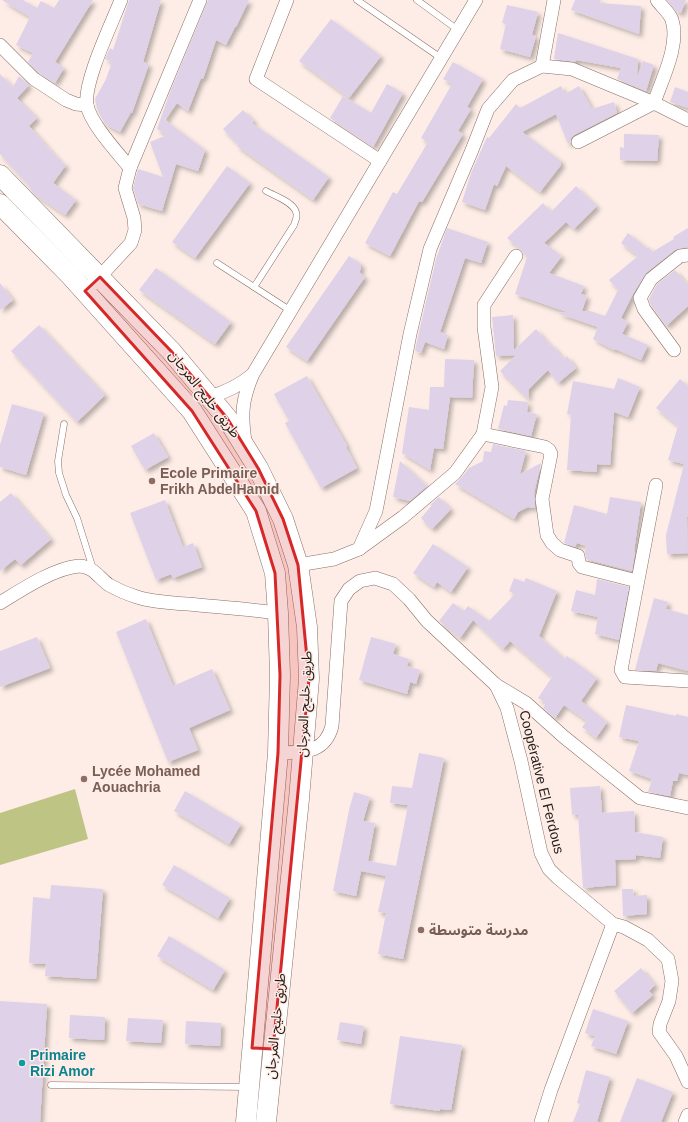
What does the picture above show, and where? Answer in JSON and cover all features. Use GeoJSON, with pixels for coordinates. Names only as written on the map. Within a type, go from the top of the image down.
{"type":"FeatureCollection","features":[{"type":"Feature","properties":{"kind":"main road","name":"طريق خليج المرجان"},"geometry":{"type":"LineString","coordinates":[[0,176],[171,351],[227,418],[258,468],[283,519],[298,565],[307,627],[309,679],[299,799],[266,1122]]}},
{"type":"Feature","properties":{"kind":"main road","name":"طريق خليج المرجان"},"geometry":{"type":"LineString","coordinates":[[0,204],[85,291],[192,411],[256,510],[275,573],[280,675],[278,752],[246,1122]]}},
{"type":"Feature","properties":{"kind":"main road"},"geometry":{"type":"LineString","coordinates":[[226,462],[247,449]]}},
{"type":"Feature","properties":{"kind":"main road"},"geometry":{"type":"LineString","coordinates":[[252,1048],[273,1049]]}},
{"type":"Feature","properties":{"kind":"street"},"geometry":{"type":"LineString","coordinates":[[121,0],[91,76],[87,92],[87,105],[94,122],[130,168]]}},
{"type":"Feature","properties":{"kind":"street"},"geometry":{"type":"LineString","coordinates":[[85,291],[131,243],[135,230],[134,218],[125,188],[130,168],[200,0]]}},
{"type":"Feature","properties":{"kind":"street"},"geometry":{"type":"LineString","coordinates":[[287,0],[256,79],[380,161]]}},
{"type":"Feature","properties":{"kind":"street"},"geometry":{"type":"LineString","coordinates":[[247,449],[242,424],[243,408],[246,391],[253,374],[476,0]]}},
{"type":"Feature","properties":{"kind":"street"},"geometry":{"type":"LineString","coordinates":[[542,66],[554,0]]}},
{"type":"Feature","properties":{"kind":"street"},"geometry":{"type":"LineString","coordinates":[[578,142],[654,103],[672,53],[673,36],[672,20],[657,0]]}},
{"type":"Feature","properties":{"kind":"street"},"geometry":{"type":"LineString","coordinates":[[0,45],[34,79],[66,100],[76,104],[87,105]]}},
{"type":"Feature","properties":{"kind":"street"},"geometry":{"type":"LineString","coordinates":[[358,549],[376,511],[410,334],[430,249],[488,109],[513,80],[542,66],[572,69],[654,103],[688,120]]}},
{"type":"Feature","properties":{"kind":"street"},"geometry":{"type":"LineString","coordinates":[[674,350],[644,309],[640,298],[651,279],[680,256],[688,254]]}},
{"type":"Feature","properties":{"kind":"street"},"geometry":{"type":"LineString","coordinates":[[298,565],[334,559],[358,549],[403,517],[455,473],[483,434],[492,387],[484,327],[484,305],[516,256]]}},
{"type":"Feature","properties":{"kind":"street"},"geometry":{"type":"LineString","coordinates":[[209,397],[233,389],[253,374]]}},
{"type":"Feature","properties":{"kind":"street"},"geometry":{"type":"LineString","coordinates":[[483,434],[545,447],[549,450],[551,454],[542,499],[547,535],[552,543],[560,550],[578,556],[579,563],[582,567],[637,581]]}},
{"type":"Feature","properties":{"kind":"street"},"geometry":{"type":"LineString","coordinates":[[656,485],[621,670],[625,676],[688,681]]}},
{"type":"Feature","properties":{"kind":"street"},"geometry":{"type":"LineString","coordinates":[[0,603],[27,586],[65,568],[81,566],[94,570],[107,584],[138,598],[160,602],[278,613]]}},
{"type":"Feature","properties":{"kind":"street"},"geometry":{"type":"LineString","coordinates":[[278,752],[302,752],[317,748],[325,742],[330,734],[332,726],[341,601],[349,589],[360,581],[375,578],[393,584],[409,599],[427,621],[496,685]]}},
{"type":"Feature","properties":{"kind":"street","name":"Coopérative El Ferdous"},"geometry":{"type":"LineString","coordinates":[[496,685],[526,703],[564,738],[640,798],[688,808]]}},
{"type":"Feature","properties":{"kind":"street","name":"Coopérative El Ferdous"},"geometry":{"type":"LineString","coordinates":[[496,685],[507,708],[521,761],[541,853],[548,869],[613,924],[624,927],[648,940],[668,959],[672,981],[669,1001],[660,1024],[659,1032],[676,1056],[688,1082]]}},
{"type":"Feature","properties":{"kind":"street"},"geometry":{"type":"LineString","coordinates":[[541,1122],[613,924]]}},
{"type":"Feature","properties":{"kind":"lane"},"geometry":{"type":"LineString","coordinates":[[357,0],[441,58]]}},
{"type":"Feature","properties":{"kind":"lane"},"geometry":{"type":"LineString","coordinates":[[417,0],[458,30]]}},
{"type":"Feature","properties":{"kind":"lane"},"geometry":{"type":"LineString","coordinates":[[254,287],[294,225],[297,217],[296,211],[290,204],[266,191]]}},
{"type":"Feature","properties":{"kind":"lane"},"geometry":{"type":"LineString","coordinates":[[217,262],[290,311]]}},
{"type":"Feature","properties":{"kind":"lane"},"geometry":{"type":"LineString","coordinates":[[64,424],[58,461],[59,473],[66,495],[77,518],[94,570]]}},
{"type":"Feature","properties":{"kind":"lane"},"geometry":{"type":"LineString","coordinates":[[51,1085],[249,1087]]}},
{"type":"Feature","properties":{"kind":"highlighted area"},"geometry":{"type":"Polygon","coordinates":[[[100,277],[171,351],[227,418],[258,468],[283,519],[298,565],[309,679],[273,1049],[252,1048],[278,753],[280,675],[275,573],[256,511],[192,411],[85,291],[100,277]]]}},
{"type":"Feature","properties":{"kind":"green space"},"geometry":{"type":"Polygon","coordinates":[[[75,789],[88,839],[0,865],[0,813],[75,789]]]}},
{"type":"Feature","properties":{"kind":"building"},"geometry":{"type":"Polygon","coordinates":[[[2,0],[23,0],[37,8],[41,1],[54,8],[59,0],[93,0],[55,62],[64,68],[55,83],[39,73],[28,62],[33,53],[16,45],[30,17],[2,0]]]}},
{"type":"Feature","properties":{"kind":"building"},"geometry":{"type":"Polygon","coordinates":[[[129,0],[161,0],[143,62],[149,64],[132,113],[131,112],[120,132],[105,124],[97,109],[95,99],[106,79],[112,62],[105,59],[110,48],[113,50],[129,0]]]}},
{"type":"Feature","properties":{"kind":"building"},"geometry":{"type":"Polygon","coordinates":[[[208,0],[249,0],[226,45],[216,40],[203,79],[201,78],[188,111],[177,103],[165,120],[205,150],[198,171],[176,164],[162,211],[138,204],[133,188],[138,169],[163,177],[150,142],[167,135],[157,129],[170,92],[208,0]]]}},
{"type":"Feature","properties":{"kind":"building"},"geometry":{"type":"Polygon","coordinates":[[[575,0],[601,0],[600,3],[641,6],[639,34],[571,10],[575,0]]]}},
{"type":"Feature","properties":{"kind":"building"},"geometry":{"type":"Polygon","coordinates":[[[667,0],[686,0],[681,13],[677,12],[667,0]]]}},
{"type":"Feature","properties":{"kind":"building"},"geometry":{"type":"Polygon","coordinates":[[[507,5],[538,12],[532,35],[536,36],[530,57],[500,49],[506,24],[502,23],[507,5]]]}},
{"type":"Feature","properties":{"kind":"building"},"geometry":{"type":"Polygon","coordinates":[[[331,19],[381,56],[349,98],[299,61],[331,19]]]}},
{"type":"Feature","properties":{"kind":"building"},"geometry":{"type":"Polygon","coordinates":[[[558,33],[638,59],[637,75],[643,61],[654,65],[646,91],[617,79],[621,68],[576,60],[576,62],[554,59],[558,33]]]}},
{"type":"Feature","properties":{"kind":"building"},"geometry":{"type":"Polygon","coordinates":[[[453,62],[483,79],[467,107],[471,109],[458,131],[463,134],[422,202],[419,201],[390,256],[365,243],[393,192],[397,194],[428,142],[421,138],[452,84],[443,79],[453,62]]]}},
{"type":"Feature","properties":{"kind":"building"},"geometry":{"type":"Polygon","coordinates":[[[0,74],[13,87],[19,76],[29,85],[17,98],[37,118],[29,126],[60,161],[66,165],[53,183],[76,200],[65,215],[33,193],[30,189],[31,188],[0,154],[0,74]]]}},
{"type":"Feature","properties":{"kind":"building"},"geometry":{"type":"Polygon","coordinates":[[[387,84],[403,93],[373,147],[330,118],[343,96],[371,113],[387,84]]]}},
{"type":"Feature","properties":{"kind":"building"},"geometry":{"type":"Polygon","coordinates":[[[561,86],[565,94],[579,86],[592,109],[614,102],[617,113],[574,135],[568,144],[556,114],[522,132],[561,161],[561,165],[540,192],[506,166],[497,186],[494,184],[485,210],[462,202],[471,173],[487,137],[489,138],[516,104],[520,108],[561,86]]]}},
{"type":"Feature","properties":{"kind":"building"},"geometry":{"type":"Polygon","coordinates":[[[675,87],[688,92],[688,108],[670,102],[675,87]]]}},
{"type":"Feature","properties":{"kind":"building"},"geometry":{"type":"Polygon","coordinates":[[[243,110],[254,121],[252,123],[329,177],[313,200],[237,146],[238,144],[223,129],[243,110]]]}},
{"type":"Feature","properties":{"kind":"building"},"geometry":{"type":"Polygon","coordinates":[[[624,134],[659,135],[657,161],[620,160],[620,147],[624,148],[624,134]]]}},
{"type":"Feature","properties":{"kind":"building"},"geometry":{"type":"Polygon","coordinates":[[[227,166],[250,183],[195,258],[172,242],[227,166]]]}},
{"type":"Feature","properties":{"kind":"building"},"geometry":{"type":"Polygon","coordinates":[[[576,186],[597,206],[574,229],[566,222],[544,243],[562,256],[549,273],[584,286],[581,294],[587,296],[582,311],[590,311],[605,316],[618,290],[609,280],[638,256],[621,243],[628,233],[647,248],[649,247],[652,252],[674,239],[673,237],[688,228],[688,247],[675,250],[646,273],[621,318],[628,322],[622,334],[648,345],[641,360],[615,349],[614,350],[593,339],[598,327],[557,313],[567,312],[515,294],[527,257],[507,238],[543,203],[551,212],[576,186]]]}},
{"type":"Feature","properties":{"kind":"building"},"geometry":{"type":"Polygon","coordinates":[[[447,228],[488,242],[481,263],[465,258],[440,332],[448,335],[444,349],[425,342],[421,353],[415,351],[418,336],[436,259],[447,228]]]}},
{"type":"Feature","properties":{"kind":"building"},"geometry":{"type":"Polygon","coordinates":[[[349,256],[361,264],[361,269],[359,272],[365,277],[307,361],[286,347],[349,256]]]}},
{"type":"Feature","properties":{"kind":"building"},"geometry":{"type":"Polygon","coordinates":[[[156,268],[231,322],[215,344],[139,290],[156,268]]]}},
{"type":"Feature","properties":{"kind":"building"},"geometry":{"type":"Polygon","coordinates":[[[675,270],[688,285],[688,306],[666,326],[651,305],[649,299],[657,284],[675,270]]]}},
{"type":"Feature","properties":{"kind":"building"},"geometry":{"type":"Polygon","coordinates":[[[0,283],[13,300],[0,310],[0,283]]]}},
{"type":"Feature","properties":{"kind":"building"},"geometry":{"type":"Polygon","coordinates":[[[513,315],[514,350],[536,329],[564,359],[567,356],[576,368],[558,383],[548,370],[529,389],[528,399],[500,371],[516,355],[496,356],[492,317],[513,315]]]}},
{"type":"Feature","properties":{"kind":"building"},"geometry":{"type":"Polygon","coordinates":[[[39,325],[105,395],[77,422],[11,351],[39,325]]]}},
{"type":"Feature","properties":{"kind":"building"},"geometry":{"type":"Polygon","coordinates":[[[445,359],[474,360],[472,398],[450,397],[443,449],[434,448],[430,470],[402,453],[409,407],[429,410],[430,387],[444,387],[445,359]]]}},
{"type":"Feature","properties":{"kind":"building"},"geometry":{"type":"Polygon","coordinates":[[[307,376],[347,446],[346,447],[357,468],[321,488],[285,423],[289,421],[274,394],[307,376]]]}},
{"type":"Feature","properties":{"kind":"building"},"geometry":{"type":"Polygon","coordinates":[[[618,378],[640,387],[628,417],[614,412],[610,465],[597,464],[597,472],[567,470],[571,415],[567,414],[573,381],[614,389],[618,378]]]}},
{"type":"Feature","properties":{"kind":"building"},"geometry":{"type":"Polygon","coordinates":[[[680,379],[688,386],[688,553],[667,554],[666,535],[684,464],[668,460],[678,426],[656,408],[680,379]]]}},
{"type":"Feature","properties":{"kind":"building"},"geometry":{"type":"Polygon","coordinates":[[[508,400],[528,402],[527,412],[537,414],[531,436],[498,429],[504,405],[507,406],[508,400]]]}},
{"type":"Feature","properties":{"kind":"building"},"geometry":{"type":"Polygon","coordinates":[[[12,404],[44,413],[26,475],[0,467],[0,445],[12,404]]]}},
{"type":"Feature","properties":{"kind":"building"},"geometry":{"type":"Polygon","coordinates":[[[154,433],[168,457],[145,470],[131,446],[154,433]]]}},
{"type":"Feature","properties":{"kind":"building"},"geometry":{"type":"Polygon","coordinates":[[[493,444],[526,451],[520,474],[541,463],[534,493],[535,508],[528,507],[518,512],[514,519],[455,484],[469,468],[483,461],[484,451],[491,452],[493,444]]]}},
{"type":"Feature","properties":{"kind":"building"},"geometry":{"type":"Polygon","coordinates":[[[400,461],[427,486],[410,501],[393,497],[400,461]]]}},
{"type":"Feature","properties":{"kind":"building"},"geometry":{"type":"Polygon","coordinates":[[[11,493],[51,539],[21,565],[15,559],[0,571],[0,502],[11,493]]]}},
{"type":"Feature","properties":{"kind":"building"},"geometry":{"type":"Polygon","coordinates":[[[439,497],[451,509],[432,529],[421,518],[432,505],[430,505],[439,497]]]}},
{"type":"Feature","properties":{"kind":"building"},"geometry":{"type":"Polygon","coordinates":[[[610,497],[641,502],[632,571],[586,559],[586,546],[577,543],[575,547],[564,543],[574,505],[607,514],[610,497]]]}},
{"type":"Feature","properties":{"kind":"building"},"geometry":{"type":"Polygon","coordinates":[[[165,500],[183,547],[193,543],[202,567],[173,578],[171,574],[156,580],[130,513],[165,500]]]}},
{"type":"Feature","properties":{"kind":"building"},"geometry":{"type":"Polygon","coordinates":[[[433,544],[468,567],[451,592],[437,582],[434,587],[413,573],[433,544]]]}},
{"type":"Feature","properties":{"kind":"building"},"geometry":{"type":"Polygon","coordinates":[[[514,578],[524,582],[526,578],[557,591],[539,636],[565,659],[567,656],[597,678],[581,701],[607,722],[596,738],[582,727],[587,721],[564,705],[555,718],[543,708],[546,703],[538,698],[552,677],[510,641],[503,649],[473,620],[460,638],[439,621],[453,603],[464,611],[468,606],[489,621],[515,594],[509,591],[514,578]]]}},
{"type":"Feature","properties":{"kind":"building"},"geometry":{"type":"Polygon","coordinates":[[[597,579],[629,587],[619,640],[595,634],[598,617],[571,611],[576,590],[595,595],[597,579]]]}},
{"type":"Feature","properties":{"kind":"building"},"geometry":{"type":"Polygon","coordinates":[[[654,598],[668,602],[666,609],[688,615],[688,671],[658,663],[656,671],[635,670],[654,598]]]}},
{"type":"Feature","properties":{"kind":"building"},"geometry":{"type":"Polygon","coordinates":[[[146,619],[173,686],[212,669],[230,710],[189,728],[198,750],[168,762],[116,632],[146,619]]]}},
{"type":"Feature","properties":{"kind":"building"},"geometry":{"type":"Polygon","coordinates":[[[37,637],[50,668],[0,687],[0,651],[37,637]]]}},
{"type":"Feature","properties":{"kind":"building"},"geometry":{"type":"Polygon","coordinates":[[[371,637],[396,644],[393,654],[409,659],[407,666],[420,670],[416,684],[410,682],[407,694],[359,680],[371,637]]]}},
{"type":"Feature","properties":{"kind":"building"},"geometry":{"type":"Polygon","coordinates":[[[626,705],[676,716],[676,714],[688,717],[688,775],[679,773],[677,781],[673,781],[670,796],[648,792],[652,779],[629,771],[639,741],[619,737],[626,705]]]}},
{"type":"Feature","properties":{"kind":"building"},"geometry":{"type":"Polygon","coordinates":[[[419,753],[444,758],[403,959],[378,954],[386,913],[378,912],[386,876],[361,871],[356,896],[333,891],[354,792],[370,797],[363,821],[375,823],[368,861],[396,866],[408,805],[390,803],[392,786],[412,788],[419,753]]]}},
{"type":"Feature","properties":{"kind":"building"},"geometry":{"type":"Polygon","coordinates":[[[600,786],[602,813],[634,811],[635,832],[663,837],[660,858],[636,855],[636,859],[615,860],[616,885],[583,888],[578,814],[572,815],[570,788],[600,786]]]}},
{"type":"Feature","properties":{"kind":"building"},"geometry":{"type":"Polygon","coordinates":[[[185,791],[241,824],[229,844],[174,811],[185,791]]]}},
{"type":"Feature","properties":{"kind":"building"},"geometry":{"type":"Polygon","coordinates":[[[174,865],[230,898],[218,918],[162,885],[174,865]]]}},
{"type":"Feature","properties":{"kind":"building"},"geometry":{"type":"Polygon","coordinates":[[[51,885],[103,889],[96,979],[45,976],[46,964],[29,963],[33,897],[50,899],[51,885]]]}},
{"type":"Feature","properties":{"kind":"building"},"geometry":{"type":"Polygon","coordinates":[[[622,889],[633,889],[634,896],[647,895],[647,914],[623,916],[622,889]]]}},
{"type":"Feature","properties":{"kind":"building"},"geometry":{"type":"Polygon","coordinates":[[[169,936],[225,970],[213,990],[157,956],[169,936]]]}},
{"type":"Feature","properties":{"kind":"building"},"geometry":{"type":"Polygon","coordinates":[[[641,968],[655,985],[649,991],[653,995],[632,1013],[614,991],[641,968]]]}},
{"type":"Feature","properties":{"kind":"building","name":"Primaire Rizi Amor"},"geometry":{"type":"Polygon","coordinates":[[[0,1001],[47,1004],[40,1122],[0,1122],[0,1001]]]}},
{"type":"Feature","properties":{"kind":"building"},"geometry":{"type":"Polygon","coordinates":[[[593,1009],[628,1021],[616,1054],[591,1046],[595,1036],[585,1033],[593,1009]]]}},
{"type":"Feature","properties":{"kind":"building"},"geometry":{"type":"Polygon","coordinates":[[[70,1015],[105,1017],[104,1040],[69,1038],[70,1015]]]}},
{"type":"Feature","properties":{"kind":"building"},"geometry":{"type":"Polygon","coordinates":[[[128,1018],[163,1020],[161,1043],[126,1041],[128,1018]]]}},
{"type":"Feature","properties":{"kind":"building"},"geometry":{"type":"Polygon","coordinates":[[[186,1021],[221,1023],[220,1046],[185,1044],[186,1021]]]}},
{"type":"Feature","properties":{"kind":"building"},"geometry":{"type":"Polygon","coordinates":[[[340,1022],[364,1026],[361,1044],[337,1040],[340,1022]]]}},
{"type":"Feature","properties":{"kind":"building"},"geometry":{"type":"Polygon","coordinates":[[[400,1036],[462,1045],[451,1110],[440,1109],[440,1111],[390,1104],[400,1036]]]}},
{"type":"Feature","properties":{"kind":"building"},"geometry":{"type":"Polygon","coordinates":[[[586,1070],[610,1077],[597,1122],[573,1122],[580,1104],[577,1103],[586,1070]]]}},
{"type":"Feature","properties":{"kind":"building"},"geometry":{"type":"Polygon","coordinates":[[[637,1078],[673,1092],[661,1122],[620,1122],[637,1078]]]}},
{"type":"Feature","properties":{"kind":"place","name":"Ecole Primaire Frikh AbdelHamid"},"geometry":{"type":"Point","coordinates":[152,481]}},
{"type":"Feature","properties":{"kind":"place","name":"Lycée Mohamed Aouachria"},"geometry":{"type":"Point","coordinates":[84,779]}},
{"type":"Feature","properties":{"kind":"place","name":"مدرسة متوسطة"},"geometry":{"type":"Point","coordinates":[421,930]}},
{"type":"Feature","properties":{"kind":"place","name":"Primaire Rizi Amor"},"geometry":{"type":"Point","coordinates":[22,1063]}}]}
